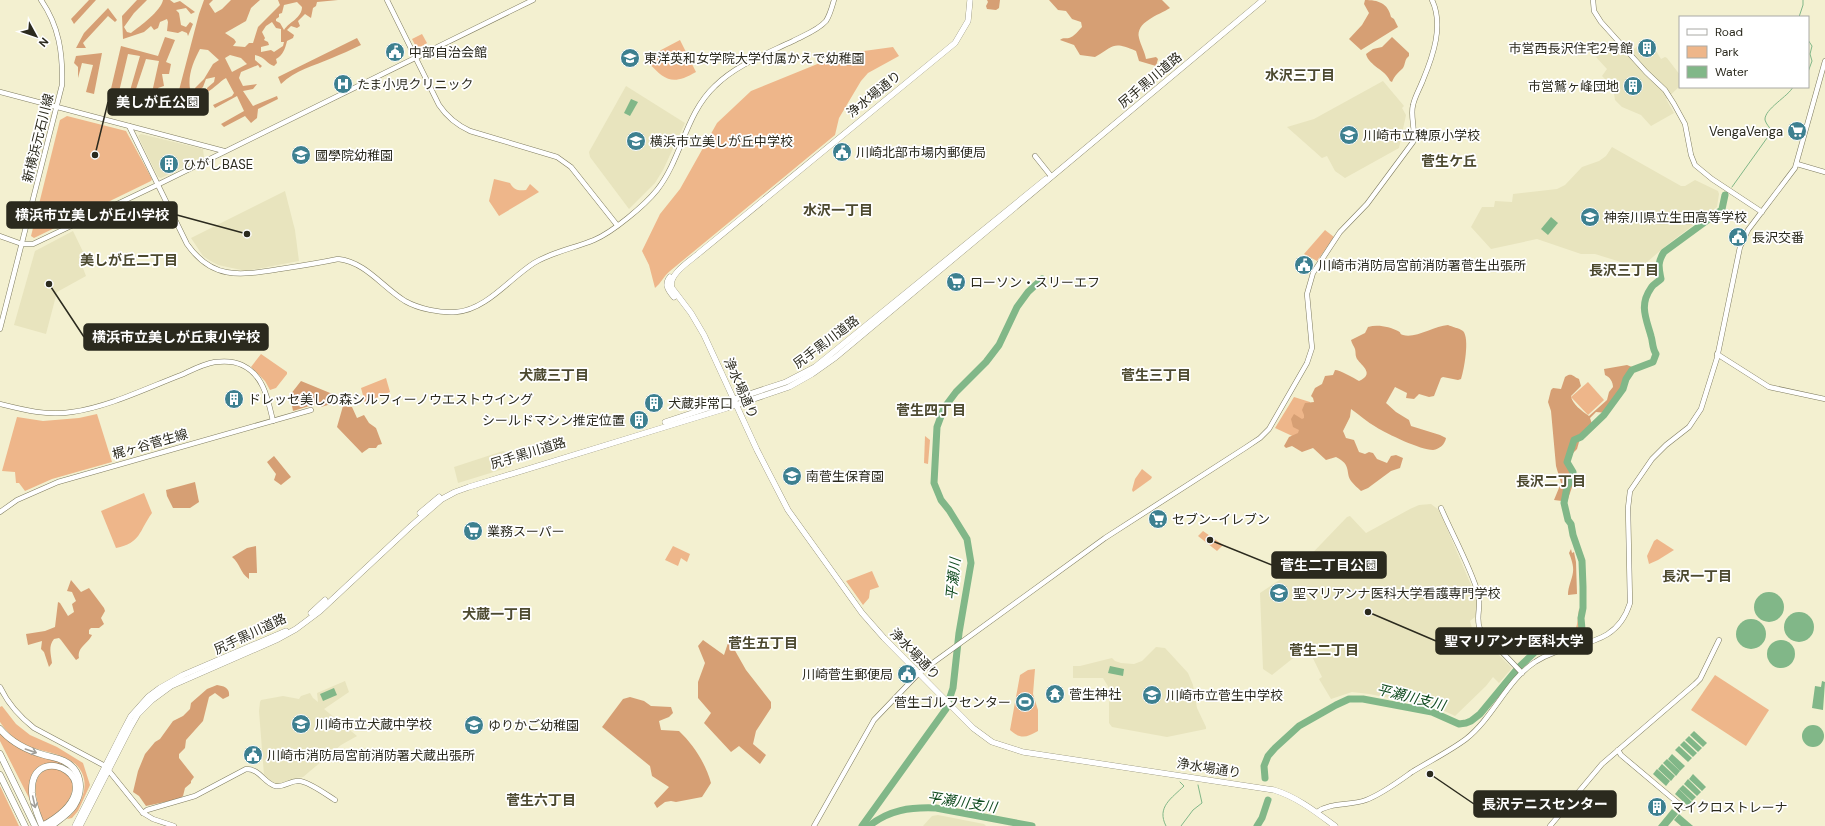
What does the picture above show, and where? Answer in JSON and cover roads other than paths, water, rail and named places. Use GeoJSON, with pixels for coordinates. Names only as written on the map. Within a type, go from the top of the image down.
{"type":"FeatureCollection","features":[{"type":"Feature","properties":{"kind":"highway"},"geometry":{"type":"LineString","coordinates":[[0,729],[14,743],[22,748],[66,762],[80,778],[80,793],[74,807],[51,826]]}},
{"type":"Feature","properties":{"kind":"highway"},"geometry":{"type":"LineString","coordinates":[[0,754],[39,824]]}},
{"type":"Feature","properties":{"kind":"highway"},"geometry":{"type":"LineString","coordinates":[[58,766],[65,768],[74,778],[75,790],[73,798],[62,812],[39,824],[33,799],[34,780],[41,770],[46,767],[58,766]]}},
{"type":"Feature","properties":{"kind":"highway"},"geometry":{"type":"LineString","coordinates":[[0,775],[25,826]]}},
{"type":"Feature","properties":{"kind":"main road","name":"浄水場通り"},"geometry":{"type":"LineString","coordinates":[[970,0],[968,21],[960,36],[947,50],[698,254],[672,278],[670,284],[696,321],[710,346],[757,450],[788,510],[862,613],[884,638],[952,708],[980,734],[992,742],[1011,749],[1263,788],[1285,793],[1317,812],[1335,826]]}},
{"type":"Feature","properties":{"kind":"main road","name":"尻手黒川道路"},"geometry":{"type":"LineString","coordinates":[[80,826],[131,716],[153,694],[183,675],[294,626],[317,608],[427,507],[446,493],[468,484],[735,402],[786,382],[815,367],[832,355],[1036,186],[1051,176],[1263,0]]}},
{"type":"Feature","properties":{"kind":"main road","name":"尻手黒川道路"},"geometry":{"type":"LineString","coordinates":[[75,826],[107,767]]}},
{"type":"Feature","properties":{"kind":"street","name":"新横浜元石川線"},"geometry":{"type":"LineString","coordinates":[[0,329],[62,85],[61,48],[51,17],[41,0]]}},
{"type":"Feature","properties":{"kind":"street"},"geometry":{"type":"LineString","coordinates":[[387,0],[438,105],[452,120],[470,131],[557,157],[571,167],[617,225]]}},
{"type":"Feature","properties":{"kind":"street"},"geometry":{"type":"LineString","coordinates":[[0,236],[22,244],[33,244],[158,185],[224,151],[533,0]]}},
{"type":"Feature","properties":{"kind":"street"},"geometry":{"type":"LineString","coordinates":[[129,126],[190,248],[196,256],[217,270],[229,273],[245,274],[338,259],[346,260],[357,264],[406,302],[426,309],[444,311],[465,310],[484,303],[509,281],[536,262],[596,239],[639,208],[658,189],[670,167],[694,114],[710,90],[724,77],[741,66],[820,27],[826,20],[834,0]]}},
{"type":"Feature","properties":{"kind":"street"},"geometry":{"type":"LineString","coordinates":[[814,826],[874,720],[919,673],[1104,538],[1245,448],[1260,438],[1269,429],[1306,364],[1312,348],[1307,294],[1314,273],[1340,232],[1367,204],[1413,142],[1413,106],[1429,66],[1437,33],[1437,17],[1432,0]]}},
{"type":"Feature","properties":{"kind":"street"},"geometry":{"type":"LineString","coordinates":[[1593,0],[1594,11],[1601,22],[1646,72],[1665,90],[1674,104],[1685,124],[1691,155],[1695,165],[1731,192],[1762,212]]}},
{"type":"Feature","properties":{"kind":"street"},"geometry":{"type":"LineString","coordinates":[[1317,812],[1323,808],[1358,802],[1375,795],[1466,739],[1479,726],[1519,670],[1549,654],[1596,641],[1615,629],[1626,615],[1630,603],[1628,514],[1630,491],[1652,459],[1689,426],[1697,416],[1708,386],[1717,354],[1740,247],[1748,230],[1785,183],[1797,164],[1825,61]]}},
{"type":"Feature","properties":{"kind":"street"},"geometry":{"type":"LineString","coordinates":[[0,92],[224,151]]}},
{"type":"Feature","properties":{"kind":"street"},"geometry":{"type":"LineString","coordinates":[[1035,156],[1051,176]]}},
{"type":"Feature","properties":{"kind":"street"},"geometry":{"type":"LineString","coordinates":[[1797,164],[1825,172]]}},
{"type":"Feature","properties":{"kind":"street"},"geometry":{"type":"LineString","coordinates":[[1717,354],[1770,387],[1825,399]]}},
{"type":"Feature","properties":{"kind":"street"},"geometry":{"type":"LineString","coordinates":[[0,404],[36,412],[72,412],[106,403],[204,366],[223,362],[241,365],[259,380],[265,393],[273,421]]}},
{"type":"Feature","properties":{"kind":"street","name":"梶ヶ谷菅生線"},"geometry":{"type":"LineString","coordinates":[[0,512],[17,500],[58,482],[311,410]]}},
{"type":"Feature","properties":{"kind":"street"},"geometry":{"type":"LineString","coordinates":[[1441,508],[1478,592],[1480,607],[1478,622],[1480,629],[1519,670]]}},
{"type":"Feature","properties":{"kind":"street"},"geometry":{"type":"LineString","coordinates":[[1550,826],[1602,764],[1700,679],[1720,640]]}},
{"type":"Feature","properties":{"kind":"street"},"geometry":{"type":"LineString","coordinates":[[0,687],[11,706],[29,724],[107,767],[136,806],[153,819],[174,826]]}},
{"type":"Feature","properties":{"kind":"street"},"geometry":{"type":"LineString","coordinates":[[1618,750],[1621,755],[1684,808]]}},
{"type":"Feature","properties":{"kind":"street"},"geometry":{"type":"LineString","coordinates":[[143,812],[195,796],[246,769],[258,772],[268,782],[276,786],[284,786],[295,781],[304,782],[335,800]]}},
{"type":"Feature","properties":{"kind":"water"},"geometry":{"type":"Polygon","coordinates":[[[631,99],[638,102],[630,116],[624,113],[631,99]]]}},
{"type":"Feature","properties":{"kind":"water"},"geometry":{"type":"Polygon","coordinates":[[[1551,217],[1558,223],[1548,235],[1541,229],[1551,217]]]}},
{"type":"Feature","properties":{"kind":"water"},"geometry":{"type":"Polygon","coordinates":[[[1769,592],[1780,596],[1784,607],[1780,618],[1769,622],[1758,618],[1754,607],[1758,596],[1769,592]]]}},
{"type":"Feature","properties":{"kind":"water"},"geometry":{"type":"Polygon","coordinates":[[[1799,612],[1810,616],[1814,627],[1810,638],[1799,642],[1788,638],[1784,627],[1788,616],[1799,612]]]}},
{"type":"Feature","properties":{"kind":"water"},"geometry":{"type":"Polygon","coordinates":[[[1751,619],[1757,620],[1765,628],[1765,640],[1757,648],[1751,649],[1745,648],[1737,640],[1736,634],[1737,628],[1745,620],[1751,619]]]}},
{"type":"Feature","properties":{"kind":"water"},"geometry":{"type":"Polygon","coordinates":[[[1781,640],[1787,641],[1791,644],[1794,648],[1794,660],[1791,664],[1787,667],[1781,668],[1775,667],[1771,664],[1768,660],[1767,654],[1768,648],[1771,644],[1775,641],[1781,640]]]}},
{"type":"Feature","properties":{"kind":"water"},"geometry":{"type":"Polygon","coordinates":[[[1110,666],[1124,669],[1123,676],[1108,673],[1110,666]]]}},
{"type":"Feature","properties":{"kind":"water"},"geometry":{"type":"Polygon","coordinates":[[[1822,681],[1825,682],[1823,710],[1812,708],[1815,686],[1821,687],[1822,681]]]}},
{"type":"Feature","properties":{"kind":"water"},"geometry":{"type":"Polygon","coordinates":[[[334,688],[337,695],[323,701],[320,694],[334,688]]]}},
{"type":"Feature","properties":{"kind":"water"},"geometry":{"type":"Polygon","coordinates":[[[1813,725],[1821,728],[1824,736],[1821,744],[1813,747],[1805,744],[1802,736],[1805,728],[1813,725]]]}},
{"type":"Feature","properties":{"kind":"water"},"geometry":{"type":"Polygon","coordinates":[[[1694,731],[1707,743],[1703,747],[1690,735],[1694,731]]]}},
{"type":"Feature","properties":{"kind":"water"},"geometry":{"type":"Polygon","coordinates":[[[1689,736],[1702,748],[1698,752],[1685,740],[1689,736]]]}},
{"type":"Feature","properties":{"kind":"water"},"geometry":{"type":"Polygon","coordinates":[[[1684,741],[1697,753],[1693,757],[1680,745],[1684,741]]]}},
{"type":"Feature","properties":{"kind":"water"},"geometry":{"type":"Polygon","coordinates":[[[1679,746],[1692,758],[1688,762],[1675,750],[1679,746]]]}},
{"type":"Feature","properties":{"kind":"water"},"geometry":{"type":"Polygon","coordinates":[[[1672,754],[1685,766],[1680,771],[1668,759],[1672,754]]]}},
{"type":"Feature","properties":{"kind":"water"},"geometry":{"type":"Polygon","coordinates":[[[1667,759],[1680,771],[1676,776],[1663,763],[1667,759]]]}},
{"type":"Feature","properties":{"kind":"water"},"geometry":{"type":"Polygon","coordinates":[[[1662,764],[1675,776],[1671,781],[1658,769],[1662,764]]]}},
{"type":"Feature","properties":{"kind":"water"},"geometry":{"type":"Polygon","coordinates":[[[1657,769],[1670,781],[1666,786],[1653,774],[1657,769]]]}},
{"type":"Feature","properties":{"kind":"water"},"geometry":{"type":"Polygon","coordinates":[[[1693,774],[1706,787],[1702,791],[1689,779],[1693,774]]]}},
{"type":"Feature","properties":{"kind":"water"},"geometry":{"type":"Polygon","coordinates":[[[1688,779],[1701,792],[1697,796],[1684,784],[1688,779]]]}},
{"type":"Feature","properties":{"kind":"water"},"geometry":{"type":"Polygon","coordinates":[[[1683,785],[1696,797],[1692,801],[1679,789],[1683,785]]]}},
{"type":"Feature","properties":{"kind":"water"},"geometry":{"type":"Polygon","coordinates":[[[1679,789],[1692,802],[1688,806],[1675,794],[1679,789]]]}},
{"type":"Feature","properties":{"kind":"water"},"geometry":{"type":"Polygon","coordinates":[[[1672,809],[1678,814],[1668,826],[1658,826],[1672,809]]]}},
{"type":"Feature","properties":{"kind":"water"},"geometry":{"type":"Polygon","coordinates":[[[1679,814],[1693,826],[1681,826],[1674,820],[1679,814]]]}},
{"type":"Feature","properties":{"kind":"waterway","name":"平瀬川支川"},"geometry":{"type":"LineString","coordinates":[[1799,16],[1803,0]]}},
{"type":"Feature","properties":{"kind":"waterway","name":"平瀬川支川"},"geometry":{"type":"LineString","coordinates":[[1809,42],[1812,46],[1810,54],[1812,61],[1809,69]]}},
{"type":"Feature","properties":{"kind":"waterway","name":"平瀬川支川"},"geometry":{"type":"LineString","coordinates":[[1732,187],[1772,131],[1765,120],[1768,111],[1792,88]]}},
{"type":"Feature","properties":{"kind":"waterway","name":"平瀬川支川"},"geometry":{"type":"LineString","coordinates":[[1725,195],[1728,192]]}},
{"type":"Feature","properties":{"kind":"waterway","name":"平瀬川支川"},"geometry":{"type":"LineString","coordinates":[[1265,778],[1264,766],[1268,756],[1275,748],[1299,726],[1349,699],[1363,699],[1432,712],[1459,724],[1466,723],[1480,714],[1518,668],[1535,652],[1574,640],[1582,629],[1582,561],[1573,535],[1571,524],[1568,520],[1564,503],[1567,487],[1573,477],[1573,472],[1567,462],[1574,440],[1581,437],[1604,415],[1623,389],[1626,379],[1632,370],[1653,362],[1656,354],[1644,306],[1647,294],[1654,284],[1661,279],[1659,266],[1660,259],[1664,252],[1720,211],[1722,209],[1725,195]]}},
{"type":"Feature","properties":{"kind":"waterway","name":"平瀬川"},"geometry":{"type":"LineString","coordinates":[[862,826],[946,709],[953,688],[959,633],[971,563],[967,539],[941,500],[934,483],[937,427],[944,408],[956,392],[986,362],[999,345],[1017,307],[1028,292],[1042,279]]}},
{"type":"Feature","properties":{"kind":"waterway"},"geometry":{"type":"LineString","coordinates":[[1166,826],[1163,819],[1164,808],[1170,799],[1184,786],[1180,782]]}},
{"type":"Feature","properties":{"kind":"waterway"},"geometry":{"type":"LineString","coordinates":[[1181,826],[1193,810],[1202,803],[1198,785]]}},
{"type":"Feature","properties":{"kind":"waterway","name":"平瀬川支川"},"geometry":{"type":"LineString","coordinates":[[1257,826],[1262,818],[1268,800]]}},
{"type":"Feature","properties":{"kind":"waterway","name":"平瀬川支川"},"geometry":{"type":"LineString","coordinates":[[869,826],[884,816],[917,808],[936,808],[1032,826]]}},
{"type":"Feature","properties":{"kind":"place","name":"市営西長沢住宅2号館"},"geometry":{"type":"Point","coordinates":[1647,48]}},
{"type":"Feature","properties":{"kind":"place","name":"中部自治会館"},"geometry":{"type":"Point","coordinates":[395,52]}},
{"type":"Feature","properties":{"kind":"place","name":"東洋英和女学院大学付属かえで幼稚園"},"geometry":{"type":"Point","coordinates":[630,58]}},
{"type":"Feature","properties":{"kind":"place","name":"たま小児クリニック"},"geometry":{"type":"Point","coordinates":[343,84]}},
{"type":"Feature","properties":{"kind":"place","name":"市営鷲ヶ峰団地"},"geometry":{"type":"Point","coordinates":[1633,86]}},
{"type":"Feature","properties":{"kind":"place","name":"VengaVenga"},"geometry":{"type":"Point","coordinates":[1797,131]}},
{"type":"Feature","properties":{"kind":"place","name":"川崎市立稗原小学校"},"geometry":{"type":"Point","coordinates":[1349,135]}},
{"type":"Feature","properties":{"kind":"place","name":"横浜市立美しが丘中学校"},"geometry":{"type":"Point","coordinates":[636,141]}},
{"type":"Feature","properties":{"kind":"place","name":"川崎北部市場内郵便局"},"geometry":{"type":"Point","coordinates":[842,152]}},
{"type":"Feature","properties":{"kind":"place","name":"美しが丘公園"},"geometry":{"type":"Point","coordinates":[95,155]}},
{"type":"Feature","properties":{"kind":"place","name":"國學院幼稚園"},"geometry":{"type":"Point","coordinates":[301,155]}},
{"type":"Feature","properties":{"kind":"place","name":"ひがしBASE"},"geometry":{"type":"Point","coordinates":[169,164]}},
{"type":"Feature","properties":{"kind":"place","name":"神奈川県立生田高等学校"},"geometry":{"type":"Point","coordinates":[1590,217]}},
{"type":"Feature","properties":{"kind":"place","name":"横浜市立美しが丘小学校"},"geometry":{"type":"Point","coordinates":[247,234]}},
{"type":"Feature","properties":{"kind":"place","name":"長沢交番"},"geometry":{"type":"Point","coordinates":[1738,237]}},
{"type":"Feature","properties":{"kind":"place","name":"川崎市消防局宮前消防署菅生出張所"},"geometry":{"type":"Point","coordinates":[1304,265]}},
{"type":"Feature","properties":{"kind":"place","name":"ローソン・スリーエフ"},"geometry":{"type":"Point","coordinates":[956,282]}},
{"type":"Feature","properties":{"kind":"place","name":"横浜市立美しが丘東小学校"},"geometry":{"type":"Point","coordinates":[49,284]}},
{"type":"Feature","properties":{"kind":"place","name":"ドレッセ美しの森シルフィーノウエストウイング"},"geometry":{"type":"Point","coordinates":[234,399]}},
{"type":"Feature","properties":{"kind":"place","name":"犬蔵非常口"},"geometry":{"type":"Point","coordinates":[654,403]}},
{"type":"Feature","properties":{"kind":"place","name":"シールドマシン推定位置"},"geometry":{"type":"Point","coordinates":[639,420]}},
{"type":"Feature","properties":{"kind":"place","name":"南菅生保育園"},"geometry":{"type":"Point","coordinates":[792,476]}},
{"type":"Feature","properties":{"kind":"place","name":"セブン-イレブン"},"geometry":{"type":"Point","coordinates":[1158,519]}},
{"type":"Feature","properties":{"kind":"place","name":"業務スーパー"},"geometry":{"type":"Point","coordinates":[473,531]}},
{"type":"Feature","properties":{"kind":"place","name":"菅生二丁目公園"},"geometry":{"type":"Point","coordinates":[1210,540]}},
{"type":"Feature","properties":{"kind":"place","name":"聖マリアンナ医科大学看護専門学校"},"geometry":{"type":"Point","coordinates":[1279,593]}},
{"type":"Feature","properties":{"kind":"place","name":"聖マリアンナ医科大学"},"geometry":{"type":"Point","coordinates":[1368,612]}},
{"type":"Feature","properties":{"kind":"place","name":"川崎菅生郵便局"},"geometry":{"type":"Point","coordinates":[907,674]}},
{"type":"Feature","properties":{"kind":"place","name":"菅生神社"},"geometry":{"type":"Point","coordinates":[1055,694]}},
{"type":"Feature","properties":{"kind":"place","name":"川崎市立菅生中学校"},"geometry":{"type":"Point","coordinates":[1152,695]}},
{"type":"Feature","properties":{"kind":"place","name":"菅生ゴルフセンター"},"geometry":{"type":"Point","coordinates":[1025,702]}},
{"type":"Feature","properties":{"kind":"place","name":"川崎市立犬蔵中学校"},"geometry":{"type":"Point","coordinates":[301,724]}},
{"type":"Feature","properties":{"kind":"place","name":"ゆりかご幼稚園"},"geometry":{"type":"Point","coordinates":[474,725]}},
{"type":"Feature","properties":{"kind":"place","name":"川崎市消防局宮前消防署犬蔵出張所"},"geometry":{"type":"Point","coordinates":[253,755]}},
{"type":"Feature","properties":{"kind":"place","name":"長沢テニスセンター"},"geometry":{"type":"Point","coordinates":[1430,774]}},
{"type":"Feature","properties":{"kind":"place","name":"マイクロストレーナ"},"geometry":{"type":"Point","coordinates":[1657,807]}},
{"type":"Feature","properties":{"kind":"district","name":"水沢三丁目"},"geometry":{"type":"Point","coordinates":[1300,75]}},
{"type":"Feature","properties":{"kind":"district","name":"菅生ケ丘"},"geometry":{"type":"Point","coordinates":[1449,161]}},
{"type":"Feature","properties":{"kind":"district","name":"水沢一丁目"},"geometry":{"type":"Point","coordinates":[838,210]}},
{"type":"Feature","properties":{"kind":"district","name":"美しが丘二丁目"},"geometry":{"type":"Point","coordinates":[129,260]}},
{"type":"Feature","properties":{"kind":"district","name":"長沢三丁目"},"geometry":{"type":"Point","coordinates":[1624,270]}},
{"type":"Feature","properties":{"kind":"district","name":"犬蔵三丁目"},"geometry":{"type":"Point","coordinates":[554,375]}},
{"type":"Feature","properties":{"kind":"district","name":"菅生三丁目"},"geometry":{"type":"Point","coordinates":[1156,375]}},
{"type":"Feature","properties":{"kind":"district","name":"菅生四丁目"},"geometry":{"type":"Point","coordinates":[931,410]}},
{"type":"Feature","properties":{"kind":"district","name":"長沢二丁目"},"geometry":{"type":"Point","coordinates":[1551,481]}},
{"type":"Feature","properties":{"kind":"district","name":"長沢一丁目"},"geometry":{"type":"Point","coordinates":[1697,576]}},
{"type":"Feature","properties":{"kind":"district","name":"犬蔵一丁目"},"geometry":{"type":"Point","coordinates":[497,614]}},
{"type":"Feature","properties":{"kind":"district","name":"菅生五丁目"},"geometry":{"type":"Point","coordinates":[763,643]}},
{"type":"Feature","properties":{"kind":"district","name":"菅生二丁目"},"geometry":{"type":"Point","coordinates":[1324,650]}},
{"type":"Feature","properties":{"kind":"district","name":"菅生六丁目"},"geometry":{"type":"Point","coordinates":[541,800]}}]}
